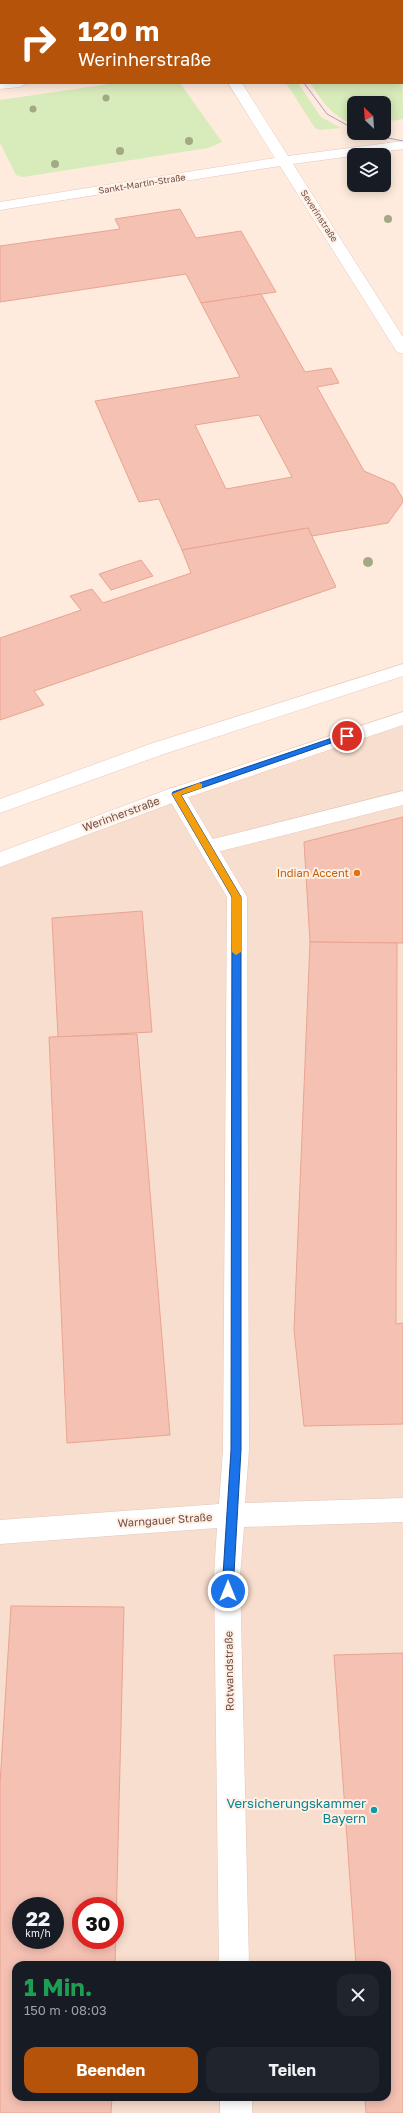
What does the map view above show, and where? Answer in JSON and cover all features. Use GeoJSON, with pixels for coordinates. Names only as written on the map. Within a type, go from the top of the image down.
{"type":"FeatureCollection","features":[{"type":"Feature","properties":{"kind":"street"},"geometry":{"type":"LineString","coordinates":[[0,85],[10,84]]}},
{"type":"Feature","properties":{"kind":"street","name":"Severinstraße"},"geometry":{"type":"LineString","coordinates":[[237,84],[284,162],[403,349]]}},
{"type":"Feature","properties":{"kind":"street","name":"Sankt-Martin-Straße"},"geometry":{"type":"LineString","coordinates":[[0,206],[403,145]]}},
{"type":"Feature","properties":{"kind":"street"},"geometry":{"type":"LineString","coordinates":[[0,806],[157,749],[403,670]]}},
{"type":"Feature","properties":{"kind":"street","name":"Werinherstraße"},"geometry":{"type":"LineString","coordinates":[[0,860],[176,794],[403,718]]}},
{"type":"Feature","properties":{"kind":"street","name":"Rotwandstraße"},"geometry":{"type":"LineString","coordinates":[[176,794],[209,847],[237,897],[236,1450],[227,1576],[234,1961]]}},
{"type":"Feature","properties":{"kind":"street"},"geometry":{"type":"LineString","coordinates":[[209,847],[403,798]]}},
{"type":"Feature","properties":{"kind":"street","name":"Warngauer Straße"},"geometry":{"type":"LineString","coordinates":[[0,1532],[231,1515],[403,1510]]}},
{"type":"Feature","properties":{"kind":"street"},"geometry":{"type":"LineString","coordinates":[[236,2101],[236,2113]]}},
{"type":"Feature","properties":{"kind":"shaded area"},"geometry":{"type":"Polygon","coordinates":[[[403,718],[403,2113],[0,2113],[0,860],[403,718]]]}},
{"type":"Feature","properties":{"kind":"green space"},"geometry":{"type":"Polygon","coordinates":[[[109,84],[181,84],[222,142],[208,148],[23,177],[16,175],[0,143],[0,100],[109,84]]]}},
{"type":"Feature","properties":{"kind":"green space"},"geometry":{"type":"Polygon","coordinates":[[[287,84],[299,84],[321,117],[341,128],[320,130],[315,128],[287,84]]]}},
{"type":"Feature","properties":{"kind":"green space"},"geometry":{"type":"Polygon","coordinates":[[[311,84],[403,84],[403,119],[391,121],[391,96],[347,96],[347,122],[329,108],[311,84]]]}},
{"type":"Feature","properties":{"kind":"building"},"geometry":{"type":"Polygon","coordinates":[[[180,209],[196,238],[241,231],[276,292],[201,303],[186,274],[0,302],[0,246],[120,229],[115,219],[180,209]]]}},
{"type":"Feature","properties":{"kind":"building"},"geometry":{"type":"Polygon","coordinates":[[[261,294],[305,372],[331,368],[339,383],[317,387],[364,471],[394,484],[403,499],[403,502],[388,523],[312,536],[308,528],[182,550],[159,499],[139,502],[95,401],[240,377],[201,303],[261,294]],[[259,415],[195,425],[226,489],[292,477],[259,415]]]}},
{"type":"Feature","properties":{"kind":"building"},"geometry":{"type":"Polygon","coordinates":[[[308,528],[336,587],[34,691],[44,705],[0,720],[0,638],[81,610],[70,596],[92,589],[103,603],[191,573],[182,550],[308,528]]]}},
{"type":"Feature","properties":{"kind":"building"},"geometry":{"type":"Polygon","coordinates":[[[141,560],[153,576],[111,590],[99,574],[141,560]]]}},
{"type":"Feature","properties":{"kind":"building"},"geometry":{"type":"Polygon","coordinates":[[[403,817],[403,943],[310,942],[304,842],[403,817]]]}},
{"type":"Feature","properties":{"kind":"building"},"geometry":{"type":"Polygon","coordinates":[[[142,911],[152,1032],[58,1037],[52,918],[142,911]]]}},
{"type":"Feature","properties":{"kind":"building"},"geometry":{"type":"Polygon","coordinates":[[[310,942],[397,943],[396,1324],[403,1323],[403,1424],[304,1426],[294,1330],[310,942]]]}},
{"type":"Feature","properties":{"kind":"building"},"geometry":{"type":"Polygon","coordinates":[[[137,1034],[170,1435],[67,1443],[49,1037],[137,1034]]]}},
{"type":"Feature","properties":{"kind":"building"},"geometry":{"type":"Polygon","coordinates":[[[11,1606],[124,1607],[117,1897],[72,1897],[72,1949],[115,1949],[115,1961],[12,1961],[12,2101],[112,2101],[111,2113],[0,2113],[0,1784],[11,1606]]]}},
{"type":"Feature","properties":{"kind":"building","name":"Versicherungskammer Bayern"},"geometry":{"type":"Polygon","coordinates":[[[403,1653],[403,2113],[366,2113],[365,2101],[391,2101],[391,1961],[356,1961],[334,1655],[403,1653]]]}},
{"type":"Feature","properties":{"kind":"tram line"},"geometry":{"type":"LineString","coordinates":[[305,84],[327,114],[347,125]]}},
{"type":"Feature","properties":{"kind":"tram line"},"geometry":{"type":"LineString","coordinates":[[391,139],[403,141]]}},
{"type":"Feature","properties":{"kind":"slow traffic"},"geometry":{"type":"LineString","coordinates":[[199,786],[176,794],[209,847],[237,897],[236,952]]}},
{"type":"Feature","properties":{"kind":"place","name":"Indian Accent"},"geometry":{"type":"Point","coordinates":[357,873]}},
{"type":"Feature","properties":{"kind":"place","name":"Versicherungskammer Bayern"},"geometry":{"type":"Point","coordinates":[374,1810]}},
{"type":"Feature","properties":{"kind":"route"},"geometry":{"type":"LineString","coordinates":[[228,1591],[227,1576],[236,1450],[235,1243],[237,897],[209,847],[176,794],[347,736]]}}]}
